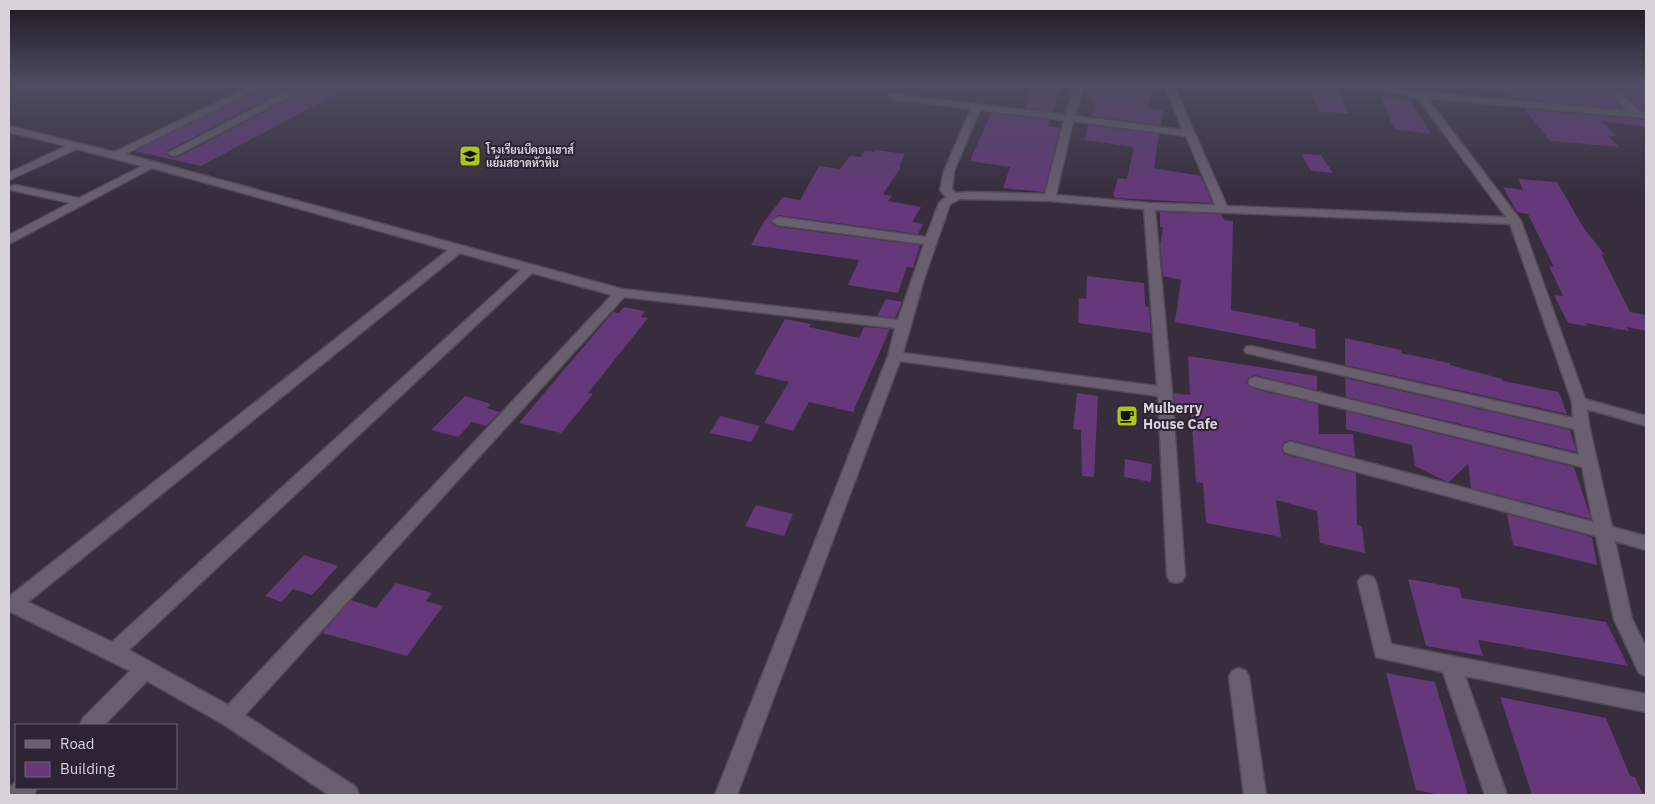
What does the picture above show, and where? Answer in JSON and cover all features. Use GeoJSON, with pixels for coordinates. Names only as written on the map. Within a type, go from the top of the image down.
{"type":"FeatureCollection","features":[{"type":"Feature","properties":{"kind":"street"},"geometry":{"type":"LineString","coordinates":[[115,156],[184,122]]}},
{"type":"Feature","properties":{"kind":"street"},"geometry":{"type":"LineString","coordinates":[[220,122],[231,124]]}},
{"type":"Feature","properties":{"kind":"street"},"geometry":{"type":"LineString","coordinates":[[172,153],[236,122]]}},
{"type":"Feature","properties":{"kind":"street"},"geometry":{"type":"LineString","coordinates":[[953,196],[946,190],[949,170],[970,122]]}},
{"type":"Feature","properties":{"kind":"street"},"geometry":{"type":"LineString","coordinates":[[1050,198],[1068,122]]}},
{"type":"Feature","properties":{"kind":"street"},"geometry":{"type":"LineString","coordinates":[[1096,122],[1190,134]]}},
{"type":"Feature","properties":{"kind":"street"},"geometry":{"type":"LineString","coordinates":[[1185,122],[1223,210]]}},
{"type":"Feature","properties":{"kind":"street"},"geometry":{"type":"LineString","coordinates":[[1440,122],[1515,221],[1579,402],[1581,425],[1623,619],[1646,667]]}},
{"type":"Feature","properties":{"kind":"street"},"geometry":{"type":"LineString","coordinates":[[9,129],[621,293],[902,325]]}},
{"type":"Feature","properties":{"kind":"street"},"geometry":{"type":"LineString","coordinates":[[12,182],[75,146]]}},
{"type":"Feature","properties":{"kind":"street"},"geometry":{"type":"LineString","coordinates":[[9,240],[149,166]]}},
{"type":"Feature","properties":{"kind":"street"},"geometry":{"type":"LineString","coordinates":[[12,182],[80,202]]}},
{"type":"Feature","properties":{"kind":"street"},"geometry":{"type":"LineString","coordinates":[[726,795],[895,356],[902,325],[945,203],[953,196],[1050,198],[1223,210],[1515,221]]}},
{"type":"Feature","properties":{"kind":"street"},"geometry":{"type":"LineString","coordinates":[[1149,206],[1165,392],[1176,576]]}},
{"type":"Feature","properties":{"kind":"street"},"geometry":{"type":"LineString","coordinates":[[778,221],[931,242]]}},
{"type":"Feature","properties":{"kind":"street"},"geometry":{"type":"LineString","coordinates":[[348,795],[230,718],[114,652],[11,603],[458,248]]}},
{"type":"Feature","properties":{"kind":"street"},"geometry":{"type":"LineString","coordinates":[[114,652],[530,268]]}},
{"type":"Feature","properties":{"kind":"street"},"geometry":{"type":"LineString","coordinates":[[230,718],[621,293]]}},
{"type":"Feature","properties":{"kind":"street"},"geometry":{"type":"LineString","coordinates":[[1251,350],[1581,425]]}},
{"type":"Feature","properties":{"kind":"street"},"geometry":{"type":"LineString","coordinates":[[895,356],[1165,392]]}},
{"type":"Feature","properties":{"kind":"street"},"geometry":{"type":"LineString","coordinates":[[1255,382],[1589,463]]}},
{"type":"Feature","properties":{"kind":"street"},"geometry":{"type":"LineString","coordinates":[[1579,402],[1646,421]]}},
{"type":"Feature","properties":{"kind":"street"},"geometry":{"type":"LineString","coordinates":[[1291,448],[1646,542]]}},
{"type":"Feature","properties":{"kind":"street"},"geometry":{"type":"LineString","coordinates":[[1367,582],[1383,651],[1646,703]]}},
{"type":"Feature","properties":{"kind":"street"},"geometry":{"type":"LineString","coordinates":[[1450,663],[1496,795]]}},
{"type":"Feature","properties":{"kind":"street"},"geometry":{"type":"LineString","coordinates":[[91,724],[145,670]]}},
{"type":"Feature","properties":{"kind":"street"},"geometry":{"type":"LineString","coordinates":[[1239,677],[1255,795]]}},
{"type":"Feature","properties":{"kind":"building"},"geometry":{"type":"Polygon","coordinates":[[[194,122],[224,122],[167,151],[166,154],[172,158],[178,157],[246,122],[285,122],[201,166],[135,151],[194,122]]]}},
{"type":"Feature","properties":{"kind":"building"},"geometry":{"type":"Polygon","coordinates":[[[987,122],[1049,122],[1048,126],[1060,128],[1044,192],[1003,188],[1010,167],[970,161],[987,122]]]}},
{"type":"Feature","properties":{"kind":"building"},"geometry":{"type":"Polygon","coordinates":[[[1134,122],[1161,122],[1161,125],[1134,122]]]}},
{"type":"Feature","properties":{"kind":"building"},"geometry":{"type":"Polygon","coordinates":[[[1391,122],[1423,122],[1431,134],[1394,129],[1391,122]]]}},
{"type":"Feature","properties":{"kind":"building"},"geometry":{"type":"Polygon","coordinates":[[[1535,122],[1602,122],[1616,136],[1608,136],[1619,147],[1550,141],[1535,122]]]}},
{"type":"Feature","properties":{"kind":"building"},"geometry":{"type":"Polygon","coordinates":[[[1606,122],[1646,122],[1646,127],[1606,122]]]}},
{"type":"Feature","properties":{"kind":"building"},"geometry":{"type":"Polygon","coordinates":[[[1088,125],[1159,134],[1154,168],[1201,176],[1212,203],[1115,198],[1113,196],[1118,178],[1127,179],[1134,147],[1084,140],[1088,125]]]}},
{"type":"Feature","properties":{"kind":"building"},"geometry":{"type":"Polygon","coordinates":[[[876,150],[905,154],[899,167],[901,167],[883,194],[892,196],[888,201],[921,207],[912,222],[923,224],[918,234],[778,215],[770,222],[778,227],[920,245],[913,268],[907,267],[898,293],[848,285],[859,260],[751,245],[764,222],[783,197],[800,200],[819,166],[840,169],[850,156],[860,157],[865,151],[874,152],[876,150]]]}},
{"type":"Feature","properties":{"kind":"building"},"geometry":{"type":"Polygon","coordinates":[[[1301,154],[1321,155],[1333,173],[1311,171],[1301,154]]]}},
{"type":"Feature","properties":{"kind":"building"},"geometry":{"type":"Polygon","coordinates":[[[1518,179],[1557,182],[1583,227],[1605,255],[1601,254],[1630,312],[1646,315],[1646,331],[1627,327],[1629,331],[1585,323],[1587,326],[1568,323],[1554,295],[1563,296],[1549,266],[1554,267],[1528,214],[1517,212],[1503,187],[1523,190],[1518,179]]]}},
{"type":"Feature","properties":{"kind":"building"},"geometry":{"type":"Polygon","coordinates":[[[1160,212],[1221,214],[1224,220],[1233,221],[1231,310],[1299,323],[1299,326],[1315,329],[1316,349],[1175,322],[1181,280],[1163,276],[1160,245],[1163,227],[1160,227],[1160,212]]]}},
{"type":"Feature","properties":{"kind":"building"},"geometry":{"type":"Polygon","coordinates":[[[1087,276],[1144,283],[1145,306],[1149,307],[1151,333],[1078,323],[1079,298],[1086,299],[1087,276]]]}},
{"type":"Feature","properties":{"kind":"building"},"geometry":{"type":"Polygon","coordinates":[[[886,299],[902,302],[895,318],[877,316],[886,299]]]}},
{"type":"Feature","properties":{"kind":"building"},"geometry":{"type":"Polygon","coordinates":[[[624,307],[645,311],[641,317],[648,318],[588,393],[593,394],[561,433],[519,423],[613,312],[619,313],[624,307]]]}},
{"type":"Feature","properties":{"kind":"building"},"geometry":{"type":"Polygon","coordinates":[[[785,319],[811,324],[809,327],[859,338],[864,327],[890,329],[853,412],[809,402],[793,431],[764,423],[789,382],[754,374],[785,319]]]}},
{"type":"Feature","properties":{"kind":"building"},"geometry":{"type":"Polygon","coordinates":[[[1345,338],[1401,350],[1401,353],[1450,363],[1450,365],[1502,379],[1503,381],[1559,392],[1567,414],[1345,365],[1345,338]]]}},
{"type":"Feature","properties":{"kind":"building"},"geometry":{"type":"Polygon","coordinates":[[[1188,356],[1317,376],[1317,390],[1255,375],[1248,378],[1246,383],[1255,389],[1318,404],[1319,434],[1353,434],[1355,457],[1291,440],[1284,442],[1281,449],[1284,454],[1356,473],[1357,525],[1362,526],[1365,553],[1320,543],[1317,511],[1276,500],[1281,537],[1206,523],[1203,483],[1196,482],[1191,412],[1175,410],[1174,393],[1190,395],[1188,356]]]}},
{"type":"Feature","properties":{"kind":"building"},"geometry":{"type":"Polygon","coordinates":[[[1345,378],[1570,430],[1577,452],[1346,397],[1345,378]]]}},
{"type":"Feature","properties":{"kind":"building"},"geometry":{"type":"Polygon","coordinates":[[[1077,393],[1098,396],[1094,477],[1082,476],[1081,430],[1073,429],[1077,393]]]}},
{"type":"Feature","properties":{"kind":"building"},"geometry":{"type":"Polygon","coordinates":[[[465,396],[491,404],[487,408],[500,412],[486,426],[472,422],[458,437],[431,430],[465,396]]]}},
{"type":"Feature","properties":{"kind":"building"},"geometry":{"type":"Polygon","coordinates":[[[1346,411],[1574,467],[1591,519],[1471,488],[1468,464],[1447,482],[1415,466],[1412,445],[1346,429],[1346,411]]]}},
{"type":"Feature","properties":{"kind":"building"},"geometry":{"type":"Polygon","coordinates":[[[720,416],[760,426],[751,442],[710,433],[720,416]]]}},
{"type":"Feature","properties":{"kind":"building"},"geometry":{"type":"Polygon","coordinates":[[[1125,459],[1152,464],[1151,482],[1124,477],[1125,459]]]}},
{"type":"Feature","properties":{"kind":"building"},"geometry":{"type":"Polygon","coordinates":[[[756,505],[793,514],[784,536],[745,526],[756,505]]]}},
{"type":"Feature","properties":{"kind":"building"},"geometry":{"type":"Polygon","coordinates":[[[1507,514],[1592,537],[1597,565],[1513,545],[1507,514]]]}},
{"type":"Feature","properties":{"kind":"building"},"geometry":{"type":"Polygon","coordinates":[[[304,555],[338,566],[312,595],[293,589],[282,602],[265,596],[304,555]]]}},
{"type":"Feature","properties":{"kind":"building"},"geometry":{"type":"Polygon","coordinates":[[[1408,579],[1459,588],[1462,598],[1606,622],[1628,666],[1478,640],[1483,656],[1426,646],[1408,579]]]}},
{"type":"Feature","properties":{"kind":"building"},"geometry":{"type":"Polygon","coordinates":[[[396,583],[432,593],[426,601],[443,606],[407,656],[322,633],[351,600],[376,608],[396,583]]]}},
{"type":"Feature","properties":{"kind":"building"},"geometry":{"type":"Polygon","coordinates":[[[1386,673],[1435,682],[1468,795],[1441,795],[1416,790],[1386,673]]]}},
{"type":"Feature","properties":{"kind":"building"},"geometry":{"type":"Polygon","coordinates":[[[1500,697],[1606,718],[1630,776],[1635,777],[1643,795],[1532,795],[1500,697]]]}},
{"type":"Feature","properties":{"kind":"place","name":"โรงเรียนบีคอนเฮาส์ แย้มสอาดหัวหิน"},"geometry":{"type":"Point","coordinates":[470,156]}},
{"type":"Feature","properties":{"kind":"place","name":"Mulberry House Cafe"},"geometry":{"type":"Point","coordinates":[1127,416]}}]}
